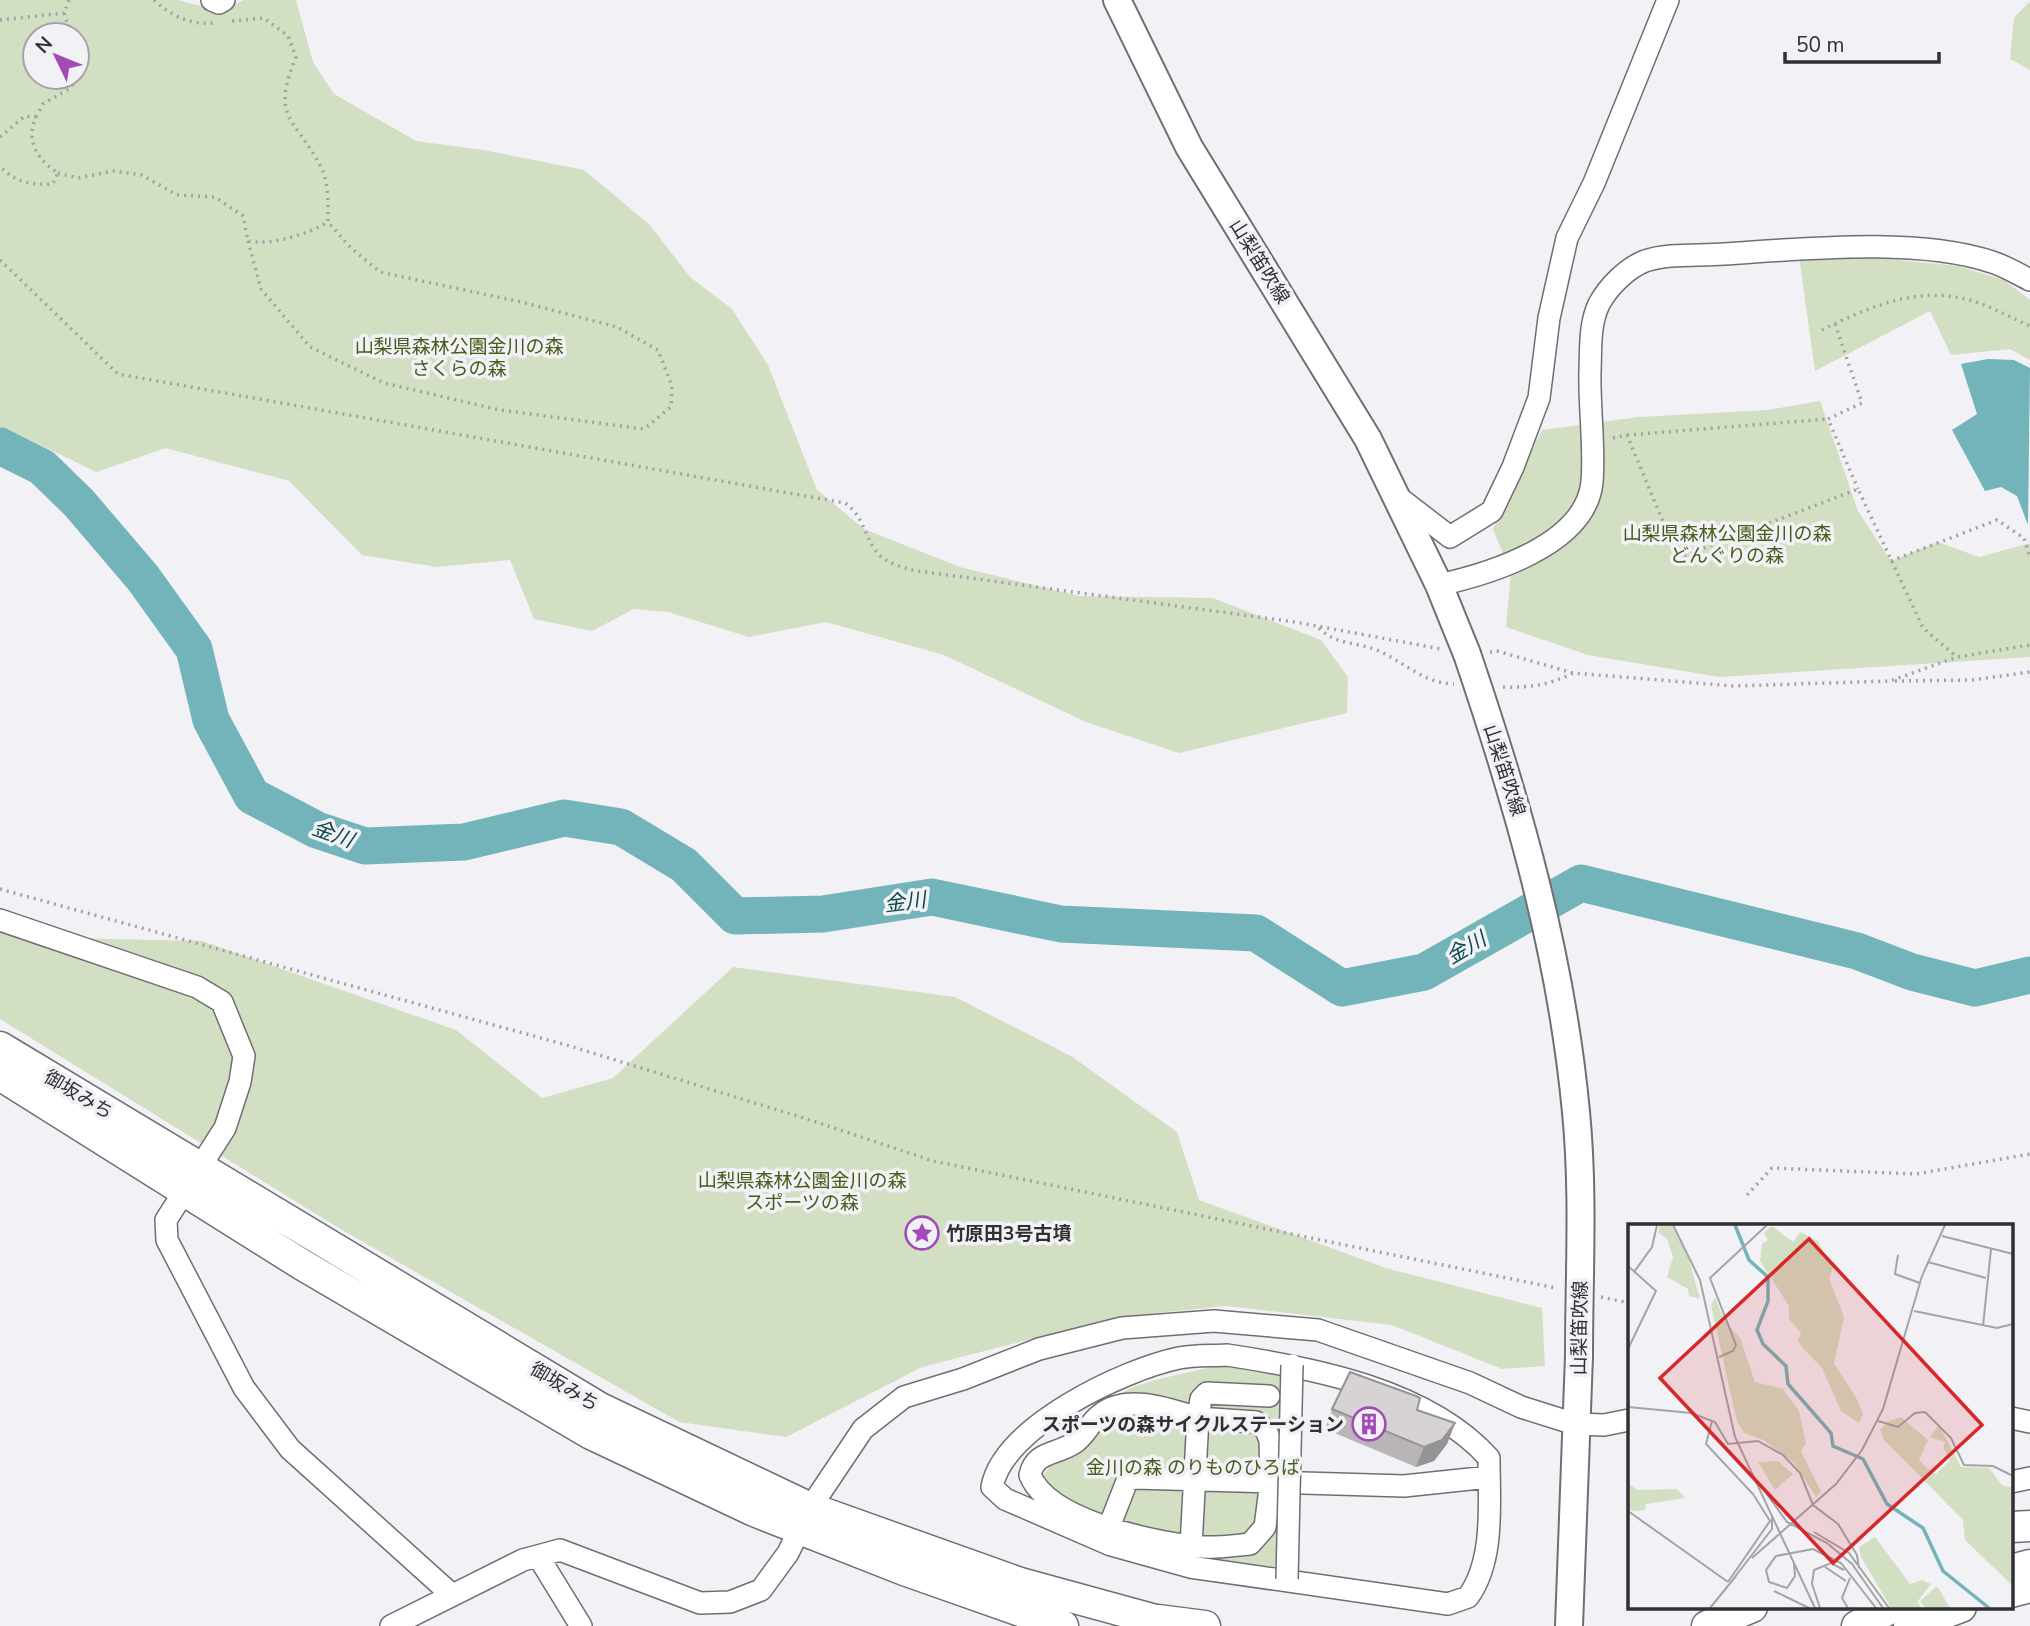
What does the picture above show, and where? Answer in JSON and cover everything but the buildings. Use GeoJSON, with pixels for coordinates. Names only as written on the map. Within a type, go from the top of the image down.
{"type":"FeatureCollection","features":[{"type":"Feature","properties":{"kind":"highway","name":"御坂みち"},"geometry":{"type":"LineString","coordinates":[[0,1047],[194,1179],[301,1264],[591,1434],[1063,1626]]}},
{"type":"Feature","properties":{"kind":"highway","name":"御坂みち"},"geometry":{"type":"LineString","coordinates":[[0,1074],[194,1179]]}},
{"type":"Feature","properties":{"kind":"highway","name":"御坂みち"},"geometry":{"type":"LineString","coordinates":[[805,1519],[1177,1626]]}},
{"type":"Feature","properties":{"kind":"highway"},"geometry":{"type":"LineString","coordinates":[[2012,1527],[2030,1526]]}},
{"type":"Feature","properties":{"kind":"highway"},"geometry":{"type":"LineString","coordinates":[[2012,1570],[2030,1565]]}},
{"type":"Feature","properties":{"kind":"highway"},"geometry":{"type":"LineString","coordinates":[[2012,1592],[2030,1587]]}},
{"type":"Feature","properties":{"kind":"highway"},"geometry":{"type":"LineString","coordinates":[[1707,1626],[1750,1608]]}},
{"type":"Feature","properties":{"kind":"highway"},"geometry":{"type":"LineString","coordinates":[[1857,1626],[1891,1608]]}},
{"type":"Feature","properties":{"kind":"highway"},"geometry":{"type":"LineString","coordinates":[[1909,1626],[1958,1608]]}},
{"type":"Feature","properties":{"kind":"highway"},"geometry":{"type":"LineString","coordinates":[[1144,1618],[1205,1626]]}},
{"type":"Feature","properties":{"kind":"main road","name":"山梨笛吹線"},"geometry":{"type":"LineString","coordinates":[[1116,0],[1189,147],[1323,363],[1398,497],[1439,585],[1467,654],[1526,837],[1546,915],[1566,1027],[1581,1176],[1579,1356],[1569,1626]]}},
{"type":"Feature","properties":{"kind":"street"},"geometry":{"type":"LineString","coordinates":[[212,0],[219,3],[224,0]]}},
{"type":"Feature","properties":{"kind":"street"},"geometry":{"type":"LineString","coordinates":[[1398,497],[1450,537],[1492,511],[1539,398],[1549,318],[1567,238],[1594,183],[1668,0]]}},
{"type":"Feature","properties":{"kind":"street"},"geometry":{"type":"LineString","coordinates":[[1439,585],[1484,575],[1528,555],[1567,528],[1586,503],[1592,483],[1592,327],[1600,303],[1612,285],[1645,261],[1770,250],[1938,251],[1993,262],[2030,280]]}},
{"type":"Feature","properties":{"kind":"street"},"geometry":{"type":"LineString","coordinates":[[0,920],[197,987],[222,1002],[244,1056],[240,1082],[225,1128],[166,1220],[167,1240],[244,1388],[290,1449],[452,1595]]}},
{"type":"Feature","properties":{"kind":"street"},"geometry":{"type":"LineString","coordinates":[[391,1626],[538,1556],[560,1550],[663,1591],[701,1603],[730,1602],[761,1590],[788,1553],[805,1519],[863,1429],[904,1397],[963,1379],[1039,1349],[1122,1328],[1214,1321],[1318,1331],[1469,1383],[1521,1408],[1576,1424],[1604,1425],[1628,1420]]}},
{"type":"Feature","properties":{"kind":"street"},"geometry":{"type":"LineString","coordinates":[[1227,1355],[1292,1364],[1343,1376],[1375,1389],[1468,1434],[1489,1458],[1485,1566],[1468,1597],[1448,1604],[1189,1567],[1111,1545],[1005,1499],[992,1488],[995,1471],[1003,1458],[1037,1424],[1105,1385],[1179,1358],[1227,1355]]}},
{"type":"Feature","properties":{"kind":"street"},"geometry":{"type":"LineString","coordinates":[[1287,1579],[1292,1364]]}},
{"type":"Feature","properties":{"kind":"street"},"geometry":{"type":"LineString","coordinates":[[1191,1546],[1201,1399],[1207,1393],[1269,1396]]}},
{"type":"Feature","properties":{"kind":"street"},"geometry":{"type":"LineString","coordinates":[[1118,1405],[1167,1408],[1198,1418],[1256,1422],[1266,1430],[1270,1440],[1271,1481],[1265,1527],[1250,1544],[1191,1546],[1092,1523],[1045,1497],[1030,1475],[1033,1463],[1039,1457],[1075,1443],[1097,1416],[1118,1405]]}},
{"type":"Feature","properties":{"kind":"street"},"geometry":{"type":"LineString","coordinates":[[2012,1418],[2030,1422]]}},
{"type":"Feature","properties":{"kind":"street"},"geometry":{"type":"LineString","coordinates":[[1108,1527],[1121,1489],[1127,1480],[1271,1481],[1404,1486],[1489,1477]]}},
{"type":"Feature","properties":{"kind":"street"},"geometry":{"type":"LineString","coordinates":[[2012,1482],[2030,1478]]}},
{"type":"Feature","properties":{"kind":"street"},"geometry":{"type":"LineString","coordinates":[[538,1556],[581,1626]]}},
{"type":"Feature","properties":{"kind":"path"},"geometry":{"type":"LineString","coordinates":[[67,21],[64,13],[68,0]]}},
{"type":"Feature","properties":{"kind":"path"},"geometry":{"type":"LineString","coordinates":[[154,0],[171,16],[204,24],[216,23]]}},
{"type":"Feature","properties":{"kind":"path"},"geometry":{"type":"LineString","coordinates":[[0,20],[64,13]]}},
{"type":"Feature","properties":{"kind":"path"},"geometry":{"type":"LineString","coordinates":[[65,91],[43,104],[32,126],[32,144],[42,163],[58,173],[78,178],[113,171],[142,175],[177,195],[215,197],[243,216],[261,289],[310,347],[384,383],[500,410],[644,429],[671,407],[673,386],[658,350],[617,327],[521,302],[380,272],[351,248],[328,222],[328,197],[321,168],[289,120],[284,86],[296,57],[288,36],[264,18],[228,22]]}},
{"type":"Feature","properties":{"kind":"path"},"geometry":{"type":"LineString","coordinates":[[0,137],[25,116],[36,117]]}},
{"type":"Feature","properties":{"kind":"path"},"geometry":{"type":"LineString","coordinates":[[0,125],[5,131]]}},
{"type":"Feature","properties":{"kind":"path"},"geometry":{"type":"LineString","coordinates":[[0,166],[7,174],[29,185],[52,184],[58,173]]}},
{"type":"Feature","properties":{"kind":"path"},"geometry":{"type":"LineString","coordinates":[[248,241],[258,243],[315,230],[328,222]]}},
{"type":"Feature","properties":{"kind":"path"},"geometry":{"type":"LineString","coordinates":[[0,260],[118,374],[845,503],[855,510],[876,550],[885,559],[911,570],[1317,626],[1467,654],[1497,651],[1573,673],[1734,686],[1972,680],[2030,672]]}},
{"type":"Feature","properties":{"kind":"path"},"geometry":{"type":"LineString","coordinates":[[1822,330],[1877,304],[1934,294],[1976,302],[2030,326]]}},
{"type":"Feature","properties":{"kind":"path"},"geometry":{"type":"LineString","coordinates":[[1590,442],[1628,435],[1828,419],[1862,402],[1835,324]]}},
{"type":"Feature","properties":{"kind":"path"},"geometry":{"type":"LineString","coordinates":[[1828,419],[1923,628],[1957,657]]}},
{"type":"Feature","properties":{"kind":"path"},"geometry":{"type":"LineString","coordinates":[[1628,435],[1678,558],[1858,489]]}},
{"type":"Feature","properties":{"kind":"path"},"geometry":{"type":"LineString","coordinates":[[1891,561],[1997,520],[2024,538],[2030,558]]}},
{"type":"Feature","properties":{"kind":"path"},"geometry":{"type":"LineString","coordinates":[[1317,626],[1329,638],[1373,649],[1437,683],[1463,685]]}},
{"type":"Feature","properties":{"kind":"path"},"geometry":{"type":"LineString","coordinates":[[1890,681],[1957,657],[2030,645]]}},
{"type":"Feature","properties":{"kind":"path"},"geometry":{"type":"LineString","coordinates":[[1502,687],[1541,686],[1554,683],[1573,673]]}},
{"type":"Feature","properties":{"kind":"path"},"geometry":{"type":"LineString","coordinates":[[0,889],[570,1046],[810,1119],[933,1161],[1565,1290]]}},
{"type":"Feature","properties":{"kind":"path"},"geometry":{"type":"LineString","coordinates":[[1747,1195],[1772,1168],[1916,1174],[2030,1154]]}},
{"type":"Feature","properties":{"kind":"path"},"geometry":{"type":"LineString","coordinates":[[1591,1295],[1628,1303]]}},
{"type":"Feature","properties":{"kind":"green space","name":"山梨県森林公園金川の森 さくらの森"},"geometry":{"type":"Polygon","coordinates":[[[0,0],[178,0],[220,11],[244,0],[296,0],[313,62],[334,94],[416,141],[483,150],[584,170],[649,224],[690,277],[732,309],[768,365],[817,490],[864,529],[960,567],[1079,596],[1213,598],[1321,640],[1348,677],[1347,713],[1179,753],[1086,722],[944,655],[826,622],[749,637],[668,612],[634,609],[592,631],[534,619],[510,560],[437,567],[362,555],[289,481],[166,448],[96,472],[18,434],[0,431],[0,0]]]}},
{"type":"Feature","properties":{"kind":"green space"},"geometry":{"type":"Polygon","coordinates":[[[2030,1],[2030,70],[2010,59],[2014,18],[2030,1]]]}},
{"type":"Feature","properties":{"kind":"green space"},"geometry":{"type":"Polygon","coordinates":[[[1798,250],[1958,266],[2004,280],[2030,300],[2030,360],[2010,349],[1951,355],[1930,311],[1815,371],[1798,250]]]}},
{"type":"Feature","properties":{"kind":"green space","name":"山梨県森林公園金川の森 どんぐりの森"},"geometry":{"type":"Polygon","coordinates":[[[1820,401],[1858,511],[1891,561],[1938,542],[1979,557],[2030,543],[2030,657],[1720,677],[1588,655],[1506,627],[1511,573],[1493,529],[1542,430],[1639,417],[1767,410],[1820,401]]]}},
{"type":"Feature","properties":{"kind":"green space","name":"山梨県森林公園金川の森 スポーツの森"},"geometry":{"type":"Polygon","coordinates":[[[0,931],[14,937],[202,941],[456,1030],[542,1098],[613,1078],[733,967],[955,997],[1071,1056],[1177,1132],[1199,1200],[1386,1268],[1542,1308],[1545,1366],[1502,1369],[1392,1325],[1226,1306],[1117,1317],[922,1367],[786,1437],[679,1422],[337,1227],[0,1019],[0,931]]]}},
{"type":"Feature","properties":{"kind":"green space","name":"金川の森 のりものひろば"},"geometry":{"type":"Polygon","coordinates":[[[1213,1366],[1277,1367],[1288,1373],[1282,1564],[1255,1568],[1223,1567],[1190,1561],[1028,1510],[1053,1460],[1081,1427],[1111,1400],[1145,1383],[1213,1366]]]}},
{"type":"Feature","properties":{"kind":"water"},"geometry":{"type":"Polygon","coordinates":[[[1988,359],[2014,360],[2030,368],[2028,525],[2017,496],[2001,487],[1985,491],[1952,430],[1977,414],[1961,364],[1988,359]]]}},
{"type":"Feature","properties":{"kind":"waterway","name":"金川"},"geometry":{"type":"LineString","coordinates":[[0,446],[42,467],[79,503],[143,578],[194,649],[211,720],[252,796],[317,830],[365,846],[464,842],[564,818],[621,827],[684,865],[735,916],[823,914],[932,897],[1061,924],[1256,933],[1342,988],[1424,972],[1581,883],[1857,951],[1912,972],[1975,988],[2030,975]]}},
{"type":"Feature","properties":{"kind":"place","name":"竹原田3号古墳"},"geometry":{"type":"Point","coordinates":[922,1233]}},
{"type":"Feature","properties":{"kind":"place","name":"スポーツの森サイクルステーション"},"geometry":{"type":"Point","coordinates":[1369,1424]}}]}
